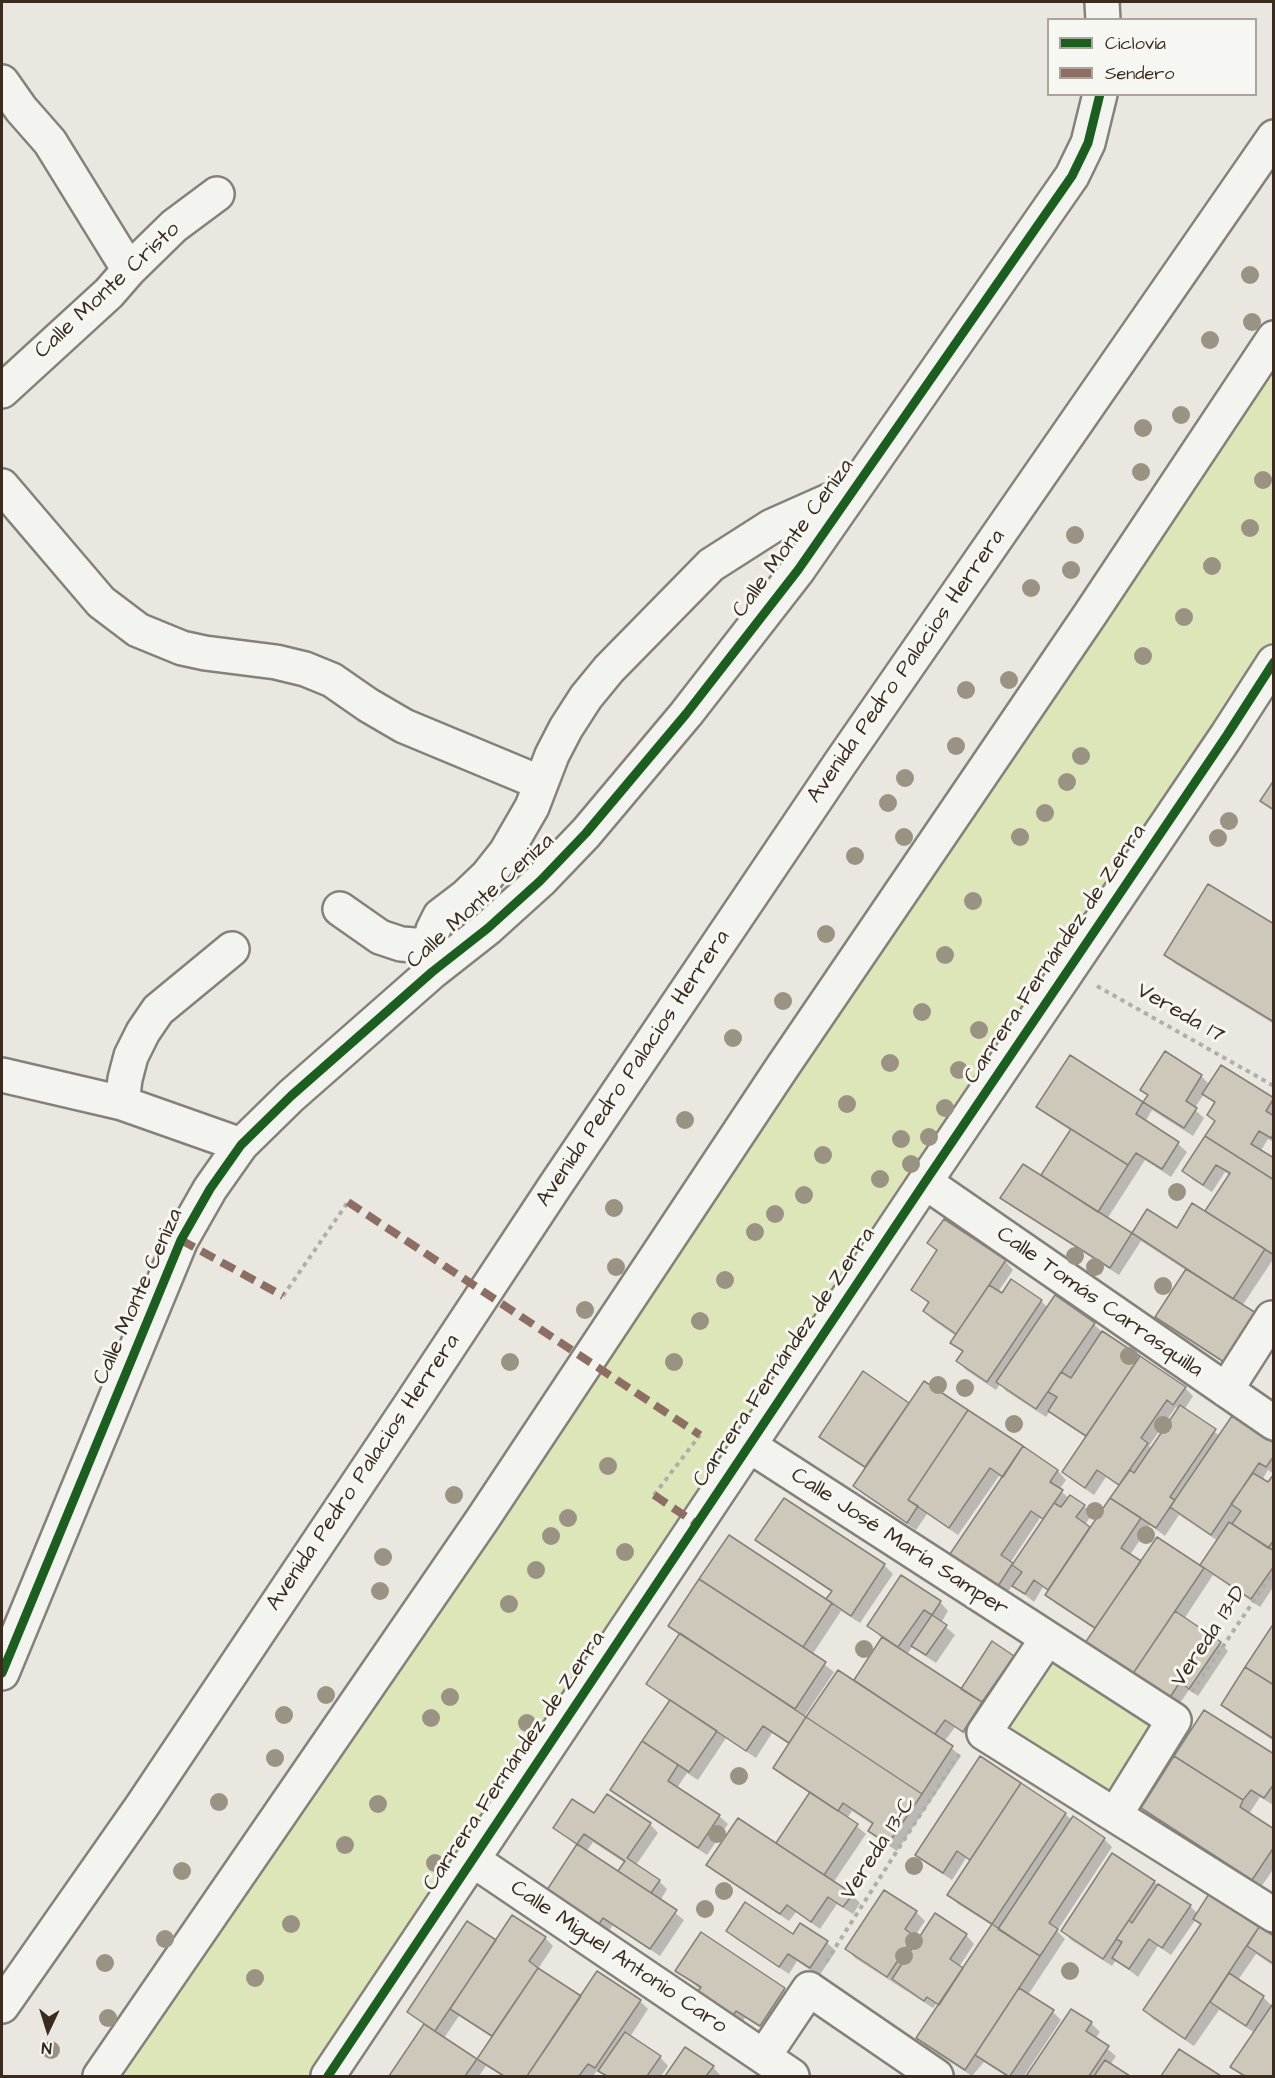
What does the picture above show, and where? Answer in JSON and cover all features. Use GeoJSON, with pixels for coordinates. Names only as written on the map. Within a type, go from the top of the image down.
{"type":"FeatureCollection","features":[{"type":"Feature","properties":{"kind":"street"},"geometry":{"type":"LineString","coordinates":[[1102,2],[1104,18]]}},
{"type":"Feature","properties":{"kind":"street"},"geometry":{"type":"LineString","coordinates":[[2,82],[21,110],[50,142],[129,270]]}},
{"type":"Feature","properties":{"kind":"street","name":"Calle Monte Ceniza"},"geometry":{"type":"LineString","coordinates":[[2,1673],[181,1240],[210,1189],[241,1145],[431,959],[505,913],[540,881],[586,833],[687,714],[798,570],[1072,176],[1088,143],[1100,96]]}},
{"type":"Feature","properties":{"kind":"street","name":"Avenida Pedro Palacios Herrera"},"geometry":{"type":"LineString","coordinates":[[2,2006],[142,1806],[841,762],[1274,137]]}},
{"type":"Feature","properties":{"kind":"street","name":"Calle Monte Cristo"},"geometry":{"type":"LineString","coordinates":[[2,391],[109,293],[174,226],[218,195]]}},
{"type":"Feature","properties":{"kind":"street"},"geometry":{"type":"LineString","coordinates":[[100,2076],[482,1520],[781,1069],[1091,613],[1274,338]]}},
{"type":"Feature","properties":{"kind":"street"},"geometry":{"type":"LineString","coordinates":[[2,486],[101,602],[138,630],[182,648],[276,662],[305,669],[332,680],[404,726],[541,783]]}},
{"type":"Feature","properties":{"kind":"street"},"geometry":{"type":"LineString","coordinates":[[340,909],[380,937],[402,944],[431,959],[433,930],[440,916],[479,883],[506,852],[532,807],[566,728],[586,697],[609,669],[711,565],[772,526],[853,490]]}},
{"type":"Feature","properties":{"kind":"street","name":"Carrera Fernández de Zerra"},"geometry":{"type":"LineString","coordinates":[[328,2076],[1274,662]]}},
{"type":"Feature","properties":{"kind":"street"},"geometry":{"type":"LineString","coordinates":[[122,1103],[125,1079],[132,1056],[143,1032],[158,1010],[232,949]]}},
{"type":"Feature","properties":{"kind":"street"},"geometry":{"type":"LineString","coordinates":[[2,1075],[122,1103],[241,1145]]}},
{"type":"Feature","properties":{"kind":"street","name":"Calle Tomás Carrasquilla"},"geometry":{"type":"LineString","coordinates":[[925,1182],[1274,1424]]}},
{"type":"Feature","properties":{"kind":"street"},"geometry":{"type":"LineString","coordinates":[[1226,1390],[1273,1318]]}},
{"type":"Feature","properties":{"kind":"street","name":"Calle José María Samper"},"geometry":{"type":"LineString","coordinates":[[750,1446],[1173,1720]]}},
{"type":"Feature","properties":{"kind":"street"},"geometry":{"type":"LineString","coordinates":[[1047,1639],[984,1733],[1274,1915]]}},
{"type":"Feature","properties":{"kind":"street"},"geometry":{"type":"LineString","coordinates":[[1115,1815],[1173,1720]]}},
{"type":"Feature","properties":{"kind":"street","name":"Calle Miguel Antonio Caro"},"geometry":{"type":"LineString","coordinates":[[473,1860],[792,2076]]}},
{"type":"Feature","properties":{"kind":"street"},"geometry":{"type":"LineString","coordinates":[[764,2056],[809,1989],[929,2074]]}},
{"type":"Feature","properties":{"kind":"path"},"geometry":{"type":"LineString","coordinates":[[283,1296],[348,1202]]}},
{"type":"Feature","properties":{"kind":"path"},"geometry":{"type":"LineString","coordinates":[[654,1495],[700,1435]]}},
{"type":"Feature","properties":{"kind":"green space"},"geometry":{"type":"Polygon","coordinates":[[[1273,338],[1273,662],[328,2076],[100,2076],[1273,338]]]}},
{"type":"Feature","properties":{"kind":"green space"},"geometry":{"type":"Polygon","coordinates":[[[1052,1648],[1157,1718],[1106,1794],[1001,1724],[1052,1648]]]}},
{"type":"Feature","properties":{"kind":"building"},"geometry":{"type":"Polygon","coordinates":[[[1274,780],[1274,810],[1260,801],[1274,780]]]}},
{"type":"Feature","properties":{"kind":"building"},"geometry":{"type":"Polygon","coordinates":[[[1208,884],[1274,924],[1274,1022],[1164,955],[1208,884]]]}},
{"type":"Feature","properties":{"kind":"building"},"geometry":{"type":"Polygon","coordinates":[[[1165,1051],[1202,1075],[1186,1101],[1197,1108],[1184,1128],[1143,1102],[1148,1095],[1140,1090],[1165,1051]]]}},
{"type":"Feature","properties":{"kind":"building"},"geometry":{"type":"Polygon","coordinates":[[[1070,1055],[1143,1102],[1136,1114],[1179,1142],[1162,1169],[1136,1153],[1128,1165],[1036,1107],[1070,1055]]]}},
{"type":"Feature","properties":{"kind":"building"},"geometry":{"type":"Polygon","coordinates":[[[1221,1065],[1274,1098],[1266,1111],[1274,1116],[1274,1134],[1271,1138],[1259,1131],[1251,1144],[1274,1158],[1274,1180],[1205,1136],[1215,1121],[1207,1115],[1215,1102],[1202,1094],[1221,1065]]]}},
{"type":"Feature","properties":{"kind":"building"},"geometry":{"type":"Polygon","coordinates":[[[1071,1129],[1128,1165],[1098,1212],[1041,1175],[1071,1129]]]}},
{"type":"Feature","properties":{"kind":"building"},"geometry":{"type":"Polygon","coordinates":[[[1205,1136],[1274,1180],[1274,1255],[1205,1211],[1230,1173],[1216,1165],[1203,1185],[1182,1171],[1205,1136]]]}},
{"type":"Feature","properties":{"kind":"building"},"geometry":{"type":"Polygon","coordinates":[[[1023,1164],[1132,1233],[1110,1268],[1000,1198],[1023,1164]]]}},
{"type":"Feature","properties":{"kind":"building"},"geometry":{"type":"Polygon","coordinates":[[[1192,1203],[1265,1249],[1233,1299],[1132,1233],[1147,1209],[1177,1228],[1192,1203]]]}},
{"type":"Feature","properties":{"kind":"building"},"geometry":{"type":"Polygon","coordinates":[[[944,1219],[1006,1260],[956,1334],[923,1311],[929,1302],[911,1290],[937,1250],[927,1243],[944,1219]]]}},
{"type":"Feature","properties":{"kind":"building"},"geometry":{"type":"Polygon","coordinates":[[[1186,1269],[1256,1313],[1224,1362],[1155,1317],[1186,1269]]]}},
{"type":"Feature","properties":{"kind":"building"},"geometry":{"type":"Polygon","coordinates":[[[1011,1279],[1042,1300],[987,1382],[956,1361],[963,1351],[950,1343],[989,1285],[1002,1293],[1011,1279]]]}},
{"type":"Feature","properties":{"kind":"building"},"geometry":{"type":"Polygon","coordinates":[[[1055,1295],[1095,1323],[1036,1409],[996,1382],[1055,1295]]]}},
{"type":"Feature","properties":{"kind":"building"},"geometry":{"type":"Polygon","coordinates":[[[1102,1331],[1140,1356],[1086,1436],[1048,1411],[1057,1397],[1048,1392],[1061,1372],[1071,1378],[1102,1331]]]}},
{"type":"Feature","properties":{"kind":"building"},"geometry":{"type":"Polygon","coordinates":[[[1140,1356],[1186,1387],[1173,1405],[1167,1400],[1141,1438],[1148,1443],[1119,1485],[1097,1470],[1085,1488],[1062,1472],[1140,1356]]]}},
{"type":"Feature","properties":{"kind":"building"},"geometry":{"type":"Polygon","coordinates":[[[863,1371],[909,1403],[865,1467],[819,1437],[863,1371]]]}},
{"type":"Feature","properties":{"kind":"building"},"geometry":{"type":"Polygon","coordinates":[[[924,1381],[968,1410],[908,1500],[918,1506],[907,1523],[853,1486],[924,1381]]]}},
{"type":"Feature","properties":{"kind":"building"},"geometry":{"type":"Polygon","coordinates":[[[1180,1405],[1216,1429],[1170,1497],[1175,1500],[1156,1528],[1110,1498],[1130,1470],[1134,1473],[1180,1405]]]}},
{"type":"Feature","properties":{"kind":"building"},"geometry":{"type":"Polygon","coordinates":[[[968,1410],[1023,1446],[1003,1477],[990,1468],[949,1528],[908,1500],[968,1410]]]}},
{"type":"Feature","properties":{"kind":"building"},"geometry":{"type":"Polygon","coordinates":[[[1232,1416],[1274,1443],[1274,1456],[1266,1467],[1259,1463],[1211,1535],[1170,1507],[1232,1416]]]}},
{"type":"Feature","properties":{"kind":"building"},"geometry":{"type":"Polygon","coordinates":[[[1023,1446],[1058,1470],[1050,1482],[1063,1490],[1043,1519],[1031,1511],[1001,1555],[1013,1563],[998,1586],[950,1554],[1023,1446]]]}},
{"type":"Feature","properties":{"kind":"building"},"geometry":{"type":"Polygon","coordinates":[[[1253,1473],[1268,1482],[1274,1474],[1274,1540],[1268,1548],[1232,1524],[1241,1511],[1231,1504],[1253,1473]]]}},
{"type":"Feature","properties":{"kind":"building"},"geometry":{"type":"Polygon","coordinates":[[[1070,1495],[1085,1505],[1076,1517],[1090,1527],[1048,1590],[1034,1580],[1025,1594],[1012,1586],[1022,1572],[1012,1565],[1054,1503],[1061,1507],[1070,1495]]]}},
{"type":"Feature","properties":{"kind":"building"},"geometry":{"type":"Polygon","coordinates":[[[784,1498],[885,1564],[851,1616],[826,1599],[832,1591],[755,1540],[784,1498]]]}},
{"type":"Feature","properties":{"kind":"building"},"geometry":{"type":"Polygon","coordinates":[[[1110,1498],[1141,1518],[1121,1548],[1141,1561],[1095,1628],[1045,1595],[1110,1498]]]}},
{"type":"Feature","properties":{"kind":"building"},"geometry":{"type":"Polygon","coordinates":[[[1229,1522],[1274,1551],[1274,1566],[1251,1599],[1200,1565],[1229,1522]]]}},
{"type":"Feature","properties":{"kind":"building"},"geometry":{"type":"Polygon","coordinates":[[[729,1535],[832,1603],[803,1647],[699,1579],[729,1535]]]}},
{"type":"Feature","properties":{"kind":"building"},"geometry":{"type":"Polygon","coordinates":[[[1157,1537],[1204,1568],[1132,1675],[1085,1643],[1157,1537]]]}},
{"type":"Feature","properties":{"kind":"building"},"geometry":{"type":"Polygon","coordinates":[[[901,1575],[941,1601],[932,1615],[924,1610],[898,1647],[867,1626],[901,1575]]]}},
{"type":"Feature","properties":{"kind":"building"},"geometry":{"type":"Polygon","coordinates":[[[699,1579],[826,1662],[795,1709],[668,1626],[699,1579]]]}},
{"type":"Feature","properties":{"kind":"building"},"geometry":{"type":"Polygon","coordinates":[[[1175,1611],[1221,1642],[1189,1689],[1180,1682],[1169,1699],[1132,1675],[1175,1611]]]}},
{"type":"Feature","properties":{"kind":"building"},"geometry":{"type":"Polygon","coordinates":[[[932,1615],[947,1625],[926,1655],[911,1646],[932,1615]]]}},
{"type":"Feature","properties":{"kind":"building"},"geometry":{"type":"Polygon","coordinates":[[[1274,1623],[1274,1685],[1245,1667],[1274,1623]]]}},
{"type":"Feature","properties":{"kind":"building"},"geometry":{"type":"Polygon","coordinates":[[[680,1633],[806,1717],[789,1743],[763,1726],[746,1751],[646,1684],[680,1633]]]}},
{"type":"Feature","properties":{"kind":"building"},"geometry":{"type":"Polygon","coordinates":[[[882,1637],[982,1702],[963,1732],[945,1720],[935,1734],[854,1680],[882,1637]]]}},
{"type":"Feature","properties":{"kind":"building"},"geometry":{"type":"Polygon","coordinates":[[[992,1641],[1014,1656],[982,1702],[961,1689],[992,1641]]]}},
{"type":"Feature","properties":{"kind":"building"},"geometry":{"type":"Polygon","coordinates":[[[1245,1667],[1274,1685],[1274,1739],[1221,1705],[1245,1667]]]}},
{"type":"Feature","properties":{"kind":"building"},"geometry":{"type":"Polygon","coordinates":[[[838,1670],[953,1746],[922,1794],[806,1717],[838,1670]]]}},
{"type":"Feature","properties":{"kind":"building"},"geometry":{"type":"Polygon","coordinates":[[[670,1700],[717,1731],[689,1772],[642,1741],[670,1700]]]}},
{"type":"Feature","properties":{"kind":"building"},"geometry":{"type":"Polygon","coordinates":[[[1204,1710],[1274,1754],[1274,1784],[1264,1798],[1251,1790],[1243,1800],[1174,1756],[1204,1710]]]}},
{"type":"Feature","properties":{"kind":"building"},"geometry":{"type":"Polygon","coordinates":[[[806,1717],[922,1794],[888,1844],[868,1831],[873,1823],[843,1803],[838,1811],[773,1768],[806,1717]]]}},
{"type":"Feature","properties":{"kind":"building"},"geometry":{"type":"Polygon","coordinates":[[[642,1741],[678,1765],[668,1781],[720,1815],[698,1848],[610,1790],[642,1741]]]}},
{"type":"Feature","properties":{"kind":"building"},"geometry":{"type":"Polygon","coordinates":[[[980,1756],[1021,1783],[970,1860],[957,1851],[943,1873],[915,1855],[980,1756]]]}},
{"type":"Feature","properties":{"kind":"building"},"geometry":{"type":"Polygon","coordinates":[[[1174,1756],[1243,1800],[1240,1807],[1274,1829],[1274,1847],[1252,1880],[1141,1808],[1174,1756]]]}},
{"type":"Feature","properties":{"kind":"building"},"geometry":{"type":"Polygon","coordinates":[[[1021,1783],[1066,1813],[992,1924],[947,1895],[1021,1783]]]}},
{"type":"Feature","properties":{"kind":"building"},"geometry":{"type":"Polygon","coordinates":[[[810,1792],[858,1824],[824,1875],[776,1843],[810,1792]]]}},
{"type":"Feature","properties":{"kind":"building"},"geometry":{"type":"Polygon","coordinates":[[[607,1794],[651,1823],[627,1858],[660,1880],[651,1893],[618,1871],[625,1861],[584,1834],[577,1844],[553,1828],[572,1799],[594,1813],[607,1794]]]}},
{"type":"Feature","properties":{"kind":"building"},"geometry":{"type":"Polygon","coordinates":[[[1073,1816],[1105,1838],[1049,1923],[1058,1929],[1040,1956],[998,1929],[1073,1816]]]}},
{"type":"Feature","properties":{"kind":"building"},"geometry":{"type":"Polygon","coordinates":[[[738,1818],[853,1894],[843,1907],[828,1897],[811,1922],[787,1905],[780,1914],[706,1865],[738,1818]]]}},
{"type":"Feature","properties":{"kind":"building"},"geometry":{"type":"Polygon","coordinates":[[[577,1844],[677,1910],[650,1949],[603,1918],[597,1927],[545,1893],[577,1844]]]}},
{"type":"Feature","properties":{"kind":"building"},"geometry":{"type":"Polygon","coordinates":[[[1112,1853],[1155,1881],[1103,1959],[1061,1931],[1112,1853]]]}},
{"type":"Feature","properties":{"kind":"building"},"geometry":{"type":"Polygon","coordinates":[[[1158,1884],[1191,1905],[1162,1948],[1149,1939],[1129,1969],[1112,1958],[1122,1942],[1116,1939],[1129,1920],[1132,1923],[1158,1884]]]}},
{"type":"Feature","properties":{"kind":"building"},"geometry":{"type":"Polygon","coordinates":[[[884,1890],[917,1911],[905,1929],[914,1936],[887,1977],[845,1949],[884,1890]]]}},
{"type":"Feature","properties":{"kind":"building"},"geometry":{"type":"Polygon","coordinates":[[[1209,1894],[1259,1927],[1185,2039],[1143,2010],[1201,1924],[1193,1919],[1209,1894]]]}},
{"type":"Feature","properties":{"kind":"building"},"geometry":{"type":"Polygon","coordinates":[[[745,1902],[793,1934],[800,1923],[828,1941],[810,1968],[788,1954],[779,1967],[726,1931],[745,1902]]]}},
{"type":"Feature","properties":{"kind":"building"},"geometry":{"type":"Polygon","coordinates":[[[935,1913],[967,1934],[950,1959],[963,1968],[939,2005],[927,1997],[924,2001],[892,1979],[935,1913]]]}},
{"type":"Feature","properties":{"kind":"building"},"geometry":{"type":"Polygon","coordinates":[[[512,1915],[546,1937],[529,1961],[538,1968],[492,2036],[450,2009],[512,1915]]]}},
{"type":"Feature","properties":{"kind":"building"},"geometry":{"type":"Polygon","coordinates":[[[467,1921],[496,1940],[435,2031],[407,2012],[467,1921]]]}},
{"type":"Feature","properties":{"kind":"building"},"geometry":{"type":"Polygon","coordinates":[[[992,1924],[1040,1956],[965,2070],[916,2038],[992,1924]]]}},
{"type":"Feature","properties":{"kind":"building"},"geometry":{"type":"Polygon","coordinates":[[[1259,1927],[1274,1936],[1274,1964],[1247,1946],[1259,1927]]]}},
{"type":"Feature","properties":{"kind":"building"},"geometry":{"type":"Polygon","coordinates":[[[701,1932],[785,1988],[760,2026],[736,2011],[732,2017],[697,1993],[701,1987],[675,1971],[701,1932]]]}},
{"type":"Feature","properties":{"kind":"building"},"geometry":{"type":"Polygon","coordinates":[[[538,1968],[581,1996],[527,2076],[504,2076],[477,2059],[538,1968]]]}},
{"type":"Feature","properties":{"kind":"building"},"geometry":{"type":"Polygon","coordinates":[[[597,1971],[641,2000],[595,2068],[588,2064],[579,2076],[527,2076],[597,1971]]]}},
{"type":"Feature","properties":{"kind":"building"},"geometry":{"type":"Polygon","coordinates":[[[1229,1973],[1264,1996],[1246,2026],[1210,2002],[1229,1973]]]}},
{"type":"Feature","properties":{"kind":"building"},"geometry":{"type":"Polygon","coordinates":[[[1019,1988],[1054,2010],[1008,2076],[975,2055],[1019,1988]]]}},
{"type":"Feature","properties":{"kind":"building"},"geometry":{"type":"Polygon","coordinates":[[[1274,2002],[1274,2076],[1245,2076],[1230,2067],[1274,2002]]]}},
{"type":"Feature","properties":{"kind":"building"},"geometry":{"type":"Polygon","coordinates":[[[1071,2009],[1092,2022],[1086,2031],[1109,2046],[1089,2076],[1026,2076],[1071,2009]]]}},
{"type":"Feature","properties":{"kind":"building"},"geometry":{"type":"Polygon","coordinates":[[[424,2024],[477,2059],[465,2076],[389,2076],[424,2024]]]}},
{"type":"Feature","properties":{"kind":"building"},"geometry":{"type":"Polygon","coordinates":[[[625,2032],[661,2056],[647,2076],[607,2076],[598,2071],[625,2032]]]}},
{"type":"Feature","properties":{"kind":"building"},"geometry":{"type":"Polygon","coordinates":[[[685,2047],[714,2066],[706,2076],[665,2076],[685,2047]]]}},
{"type":"Feature","properties":{"kind":"building"},"geometry":{"type":"Polygon","coordinates":[[[1179,2049],[1221,2076],[1161,2076],[1179,2049]]]}},
{"type":"Feature","properties":{"kind":"building"},"geometry":{"type":"Polygon","coordinates":[[[1105,2060],[1130,2076],[1094,2076],[1105,2060]]]}},
{"type":"Feature","properties":{"kind":"marked path"},"geometry":{"type":"LineString","coordinates":[[348,1202],[700,1435]]}},
{"type":"Feature","properties":{"kind":"marked path"},"geometry":{"type":"LineString","coordinates":[[181,1240],[283,1296]]}},
{"type":"Feature","properties":{"kind":"marked path"},"geometry":{"type":"LineString","coordinates":[[654,1495],[697,1524]]}},
{"type":"Feature","properties":{"kind":"cycle path"},"geometry":{"type":"LineString","coordinates":[[2,1673],[181,1240],[210,1189],[241,1145],[291,1096],[540,881],[586,833],[686,714],[798,570],[1072,176],[1088,143],[1100,96]]}},
{"type":"Feature","properties":{"kind":"cycle path"},"geometry":{"type":"LineString","coordinates":[[328,2076],[1274,662]]}}]}
